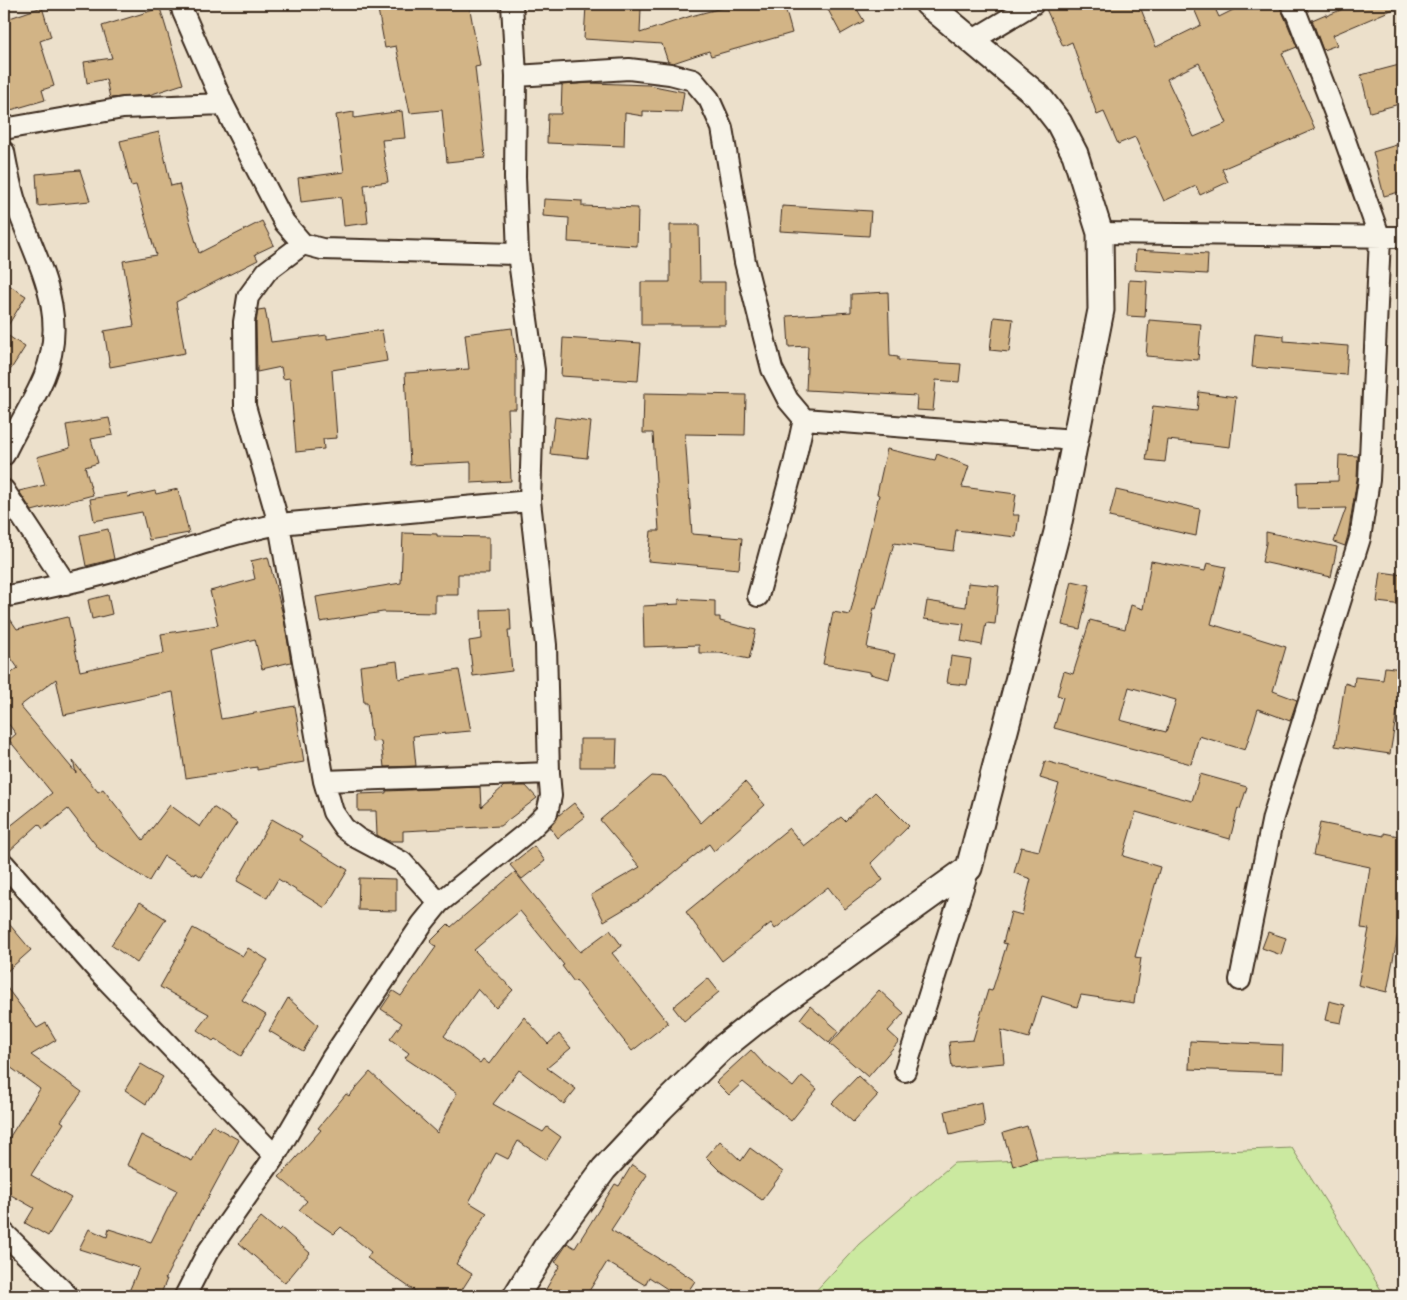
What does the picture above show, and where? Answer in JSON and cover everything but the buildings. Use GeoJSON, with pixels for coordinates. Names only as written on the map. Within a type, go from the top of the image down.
{"type":"FeatureCollection","features":[{"type":"Feature","properties":{"kind":"street"},"geometry":{"type":"LineString","coordinates":[[182,4],[223,104],[284,222],[303,244],[322,249],[518,254]]}},
{"type":"Feature","properties":{"kind":"street"},"geometry":{"type":"LineString","coordinates":[[184,1296],[207,1253],[275,1156],[332,1058],[422,924],[439,903],[547,813],[551,796],[546,645],[530,501],[534,370],[518,254],[515,177],[516,76],[512,4]]}},
{"type":"Feature","properties":{"kind":"street"},"geometry":{"type":"LineString","coordinates":[[905,1071],[969,868],[1057,532],[1101,310],[1100,233],[1075,154],[1059,123],[1038,96],[928,4]]}},
{"type":"Feature","properties":{"kind":"street"},"geometry":{"type":"LineString","coordinates":[[973,40],[1033,4]]}},
{"type":"Feature","properties":{"kind":"street"},"geometry":{"type":"LineString","coordinates":[[1240,980],[1273,817],[1360,538],[1369,480],[1380,238],[1341,129],[1291,4]]}},
{"type":"Feature","properties":{"kind":"street"},"geometry":{"type":"LineString","coordinates":[[516,76],[629,69],[670,74],[693,80],[709,99],[722,128],[745,262],[772,369],[788,400],[804,419],[1075,440]]}},
{"type":"Feature","properties":{"kind":"street"},"geometry":{"type":"LineString","coordinates":[[4,128],[123,108],[223,104]]}},
{"type":"Feature","properties":{"kind":"street"},"geometry":{"type":"LineString","coordinates":[[4,152],[14,200],[48,285],[54,316],[53,344],[45,376],[4,455]]}},
{"type":"Feature","properties":{"kind":"street"},"geometry":{"type":"LineString","coordinates":[[1100,233],[1403,237]]}},
{"type":"Feature","properties":{"kind":"street"},"geometry":{"type":"LineString","coordinates":[[303,244],[267,271],[248,297],[245,315],[245,406],[279,524],[324,781],[333,812],[344,828],[357,838],[402,862],[439,903]]}},
{"type":"Feature","properties":{"kind":"street"},"geometry":{"type":"LineString","coordinates":[[758,596],[794,464],[804,419]]}},
{"type":"Feature","properties":{"kind":"street"},"geometry":{"type":"LineString","coordinates":[[4,490],[66,584]]}},
{"type":"Feature","properties":{"kind":"street"},"geometry":{"type":"LineString","coordinates":[[4,597],[66,584],[246,530],[279,524],[530,501]]}},
{"type":"Feature","properties":{"kind":"street"},"geometry":{"type":"LineString","coordinates":[[324,781],[549,772]]}},
{"type":"Feature","properties":{"kind":"street"},"geometry":{"type":"LineString","coordinates":[[4,864],[98,971],[275,1156]]}},
{"type":"Feature","properties":{"kind":"street"},"geometry":{"type":"LineString","coordinates":[[516,1296],[546,1249],[604,1169],[720,1049],[756,1020],[969,868]]}},
{"type":"Feature","properties":{"kind":"street"},"geometry":{"type":"LineString","coordinates":[[4,1233],[68,1296]]}},
{"type":"Feature","properties":{"kind":"green space"},"geometry":{"type":"Polygon","coordinates":[[[1292,1148],[1385,1296],[811,1296],[859,1244],[954,1163],[1292,1148]]]}}]}
